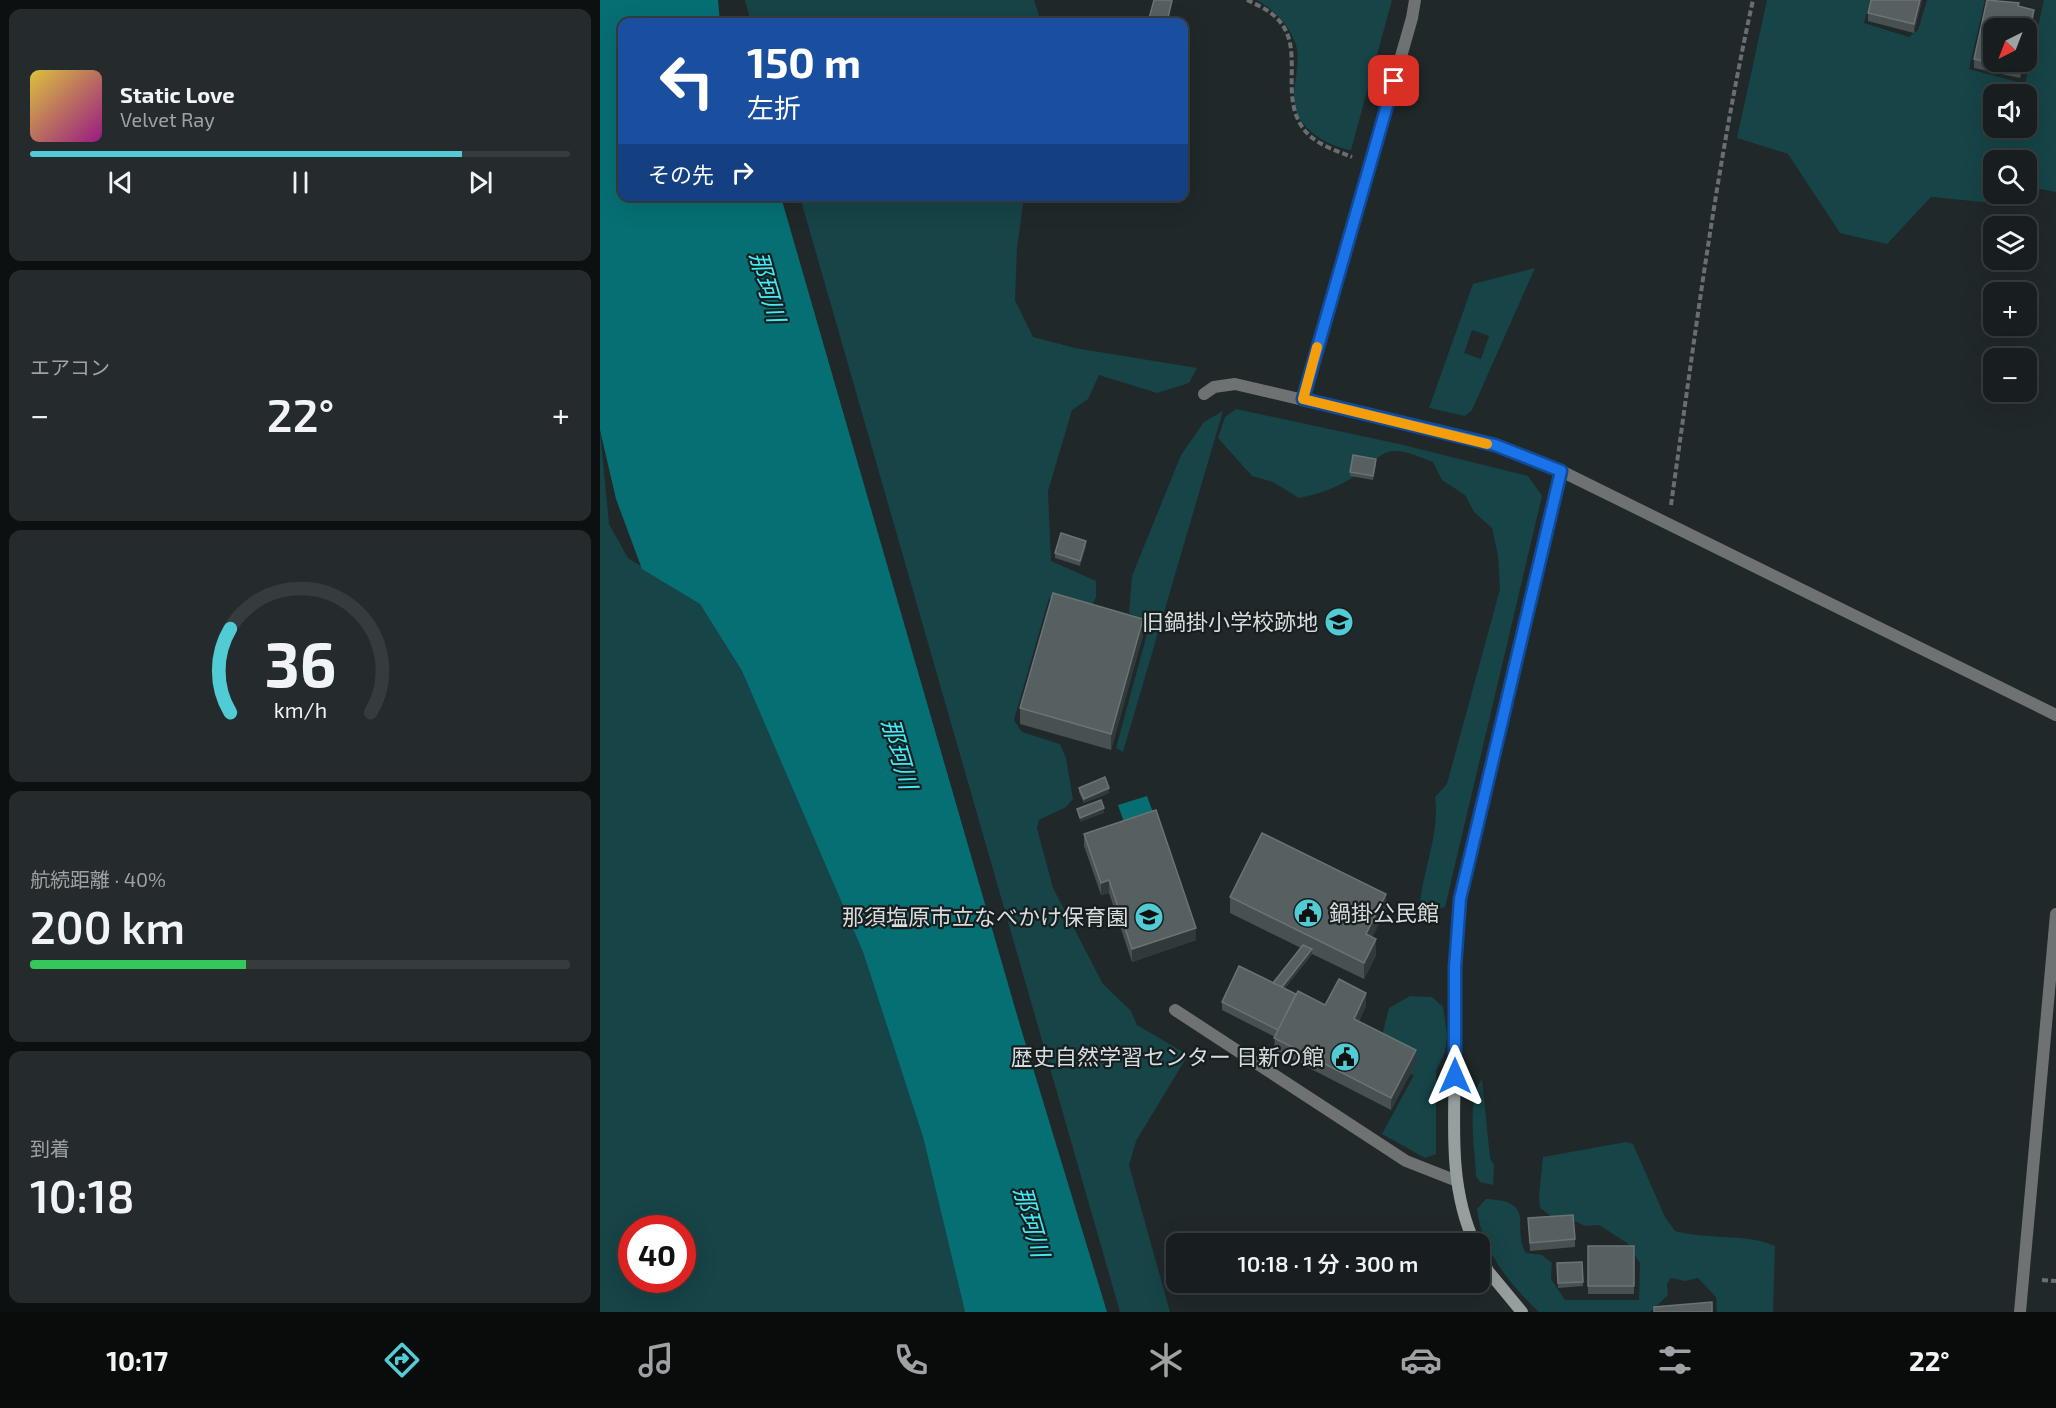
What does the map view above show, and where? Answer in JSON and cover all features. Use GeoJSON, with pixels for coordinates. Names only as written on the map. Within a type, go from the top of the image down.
{"type":"FeatureCollection","features":[{"type":"Feature","properties":{"kind":"street"},"geometry":{"type":"LineString","coordinates":[[1303,399],[1415,0]]}},
{"type":"Feature","properties":{"kind":"street"},"geometry":{"type":"LineString","coordinates":[[1204,394],[1214,387],[1235,384],[1495,445],[1561,471],[2056,715]]}},
{"type":"Feature","properties":{"kind":"street"},"geometry":{"type":"LineString","coordinates":[[1471,1233],[1462,1205],[1455,1166],[1455,967],[1460,899],[1561,471]]}},
{"type":"Feature","properties":{"kind":"street"},"geometry":{"type":"LineString","coordinates":[[2020,1312],[2056,914]]}},
{"type":"Feature","properties":{"kind":"street"},"geometry":{"type":"LineString","coordinates":[[1175,1010],[1406,1161],[1457,1181]]}},
{"type":"Feature","properties":{"kind":"street"},"geometry":{"type":"LineString","coordinates":[[1490,1273],[1522,1312]]}},
{"type":"Feature","properties":{"kind":"path"},"geometry":{"type":"LineString","coordinates":[[1247,0],[1272,14],[1284,27],[1291,44],[1291,103],[1302,127],[1308,135],[1328,147],[1370,165]]}},
{"type":"Feature","properties":{"kind":"path"},"geometry":{"type":"LineString","coordinates":[[1669,524],[1731,97],[1753,0]]}},
{"type":"Feature","properties":{"kind":"path"},"geometry":{"type":"LineString","coordinates":[[1353,163],[1356,152]]}},
{"type":"Feature","properties":{"kind":"shaded area"},"geometry":{"type":"Polygon","coordinates":[[[745,0],[1034,0],[1040,18],[750,18],[745,0]]]}},
{"type":"Feature","properties":{"kind":"shaded area"},"geometry":{"type":"Polygon","coordinates":[[[1257,0],[1392,0],[1351,150],[1323,140],[1306,127],[1300,119],[1294,101],[1298,59],[1296,45],[1281,19],[1257,0]]]}},
{"type":"Feature","properties":{"kind":"shaded area"},"geometry":{"type":"Polygon","coordinates":[[[1767,0],[1870,0],[1864,23],[1909,37],[1918,30],[1927,0],[1985,0],[1969,69],[2025,84],[2028,72],[2037,72],[2037,31],[2044,0],[2056,0],[2056,192],[2037,190],[2037,150],[1983,150],[1983,202],[1931,197],[1887,244],[1840,233],[1788,154],[1737,138],[1767,0]]]}},
{"type":"Feature","properties":{"kind":"shaded area"},"geometry":{"type":"Polygon","coordinates":[[[801,201],[1023,201],[1017,248],[1015,300],[1033,337],[1075,348],[1197,368],[1189,383],[1157,393],[1099,375],[1088,399],[1072,410],[1048,491],[1051,561],[1096,581],[1096,597],[1092,605],[1049,598],[1014,720],[1022,732],[1060,744],[1066,758],[1073,799],[1066,807],[1039,820],[1037,828],[1053,888],[1103,984],[1131,1011],[1137,1025],[1188,1055],[1136,1141],[1129,1165],[1170,1312],[1120,1312],[801,201]]]}},
{"type":"Feature","properties":{"kind":"shaded area"},"geometry":{"type":"Polygon","coordinates":[[[1535,268],[1472,410],[1465,416],[1429,408],[1473,284],[1535,268]],[[1472,330],[1464,353],[1481,359],[1489,336],[1472,330]]]}},
{"type":"Feature","properties":{"kind":"shaded area"},"geometry":{"type":"Polygon","coordinates":[[[1236,409],[1399,444],[1528,476],[1542,496],[1445,907],[1436,910],[1420,902],[1434,836],[1435,797],[1447,784],[1500,589],[1498,555],[1492,528],[1474,512],[1465,495],[1442,480],[1433,462],[1399,451],[1381,455],[1340,485],[1299,498],[1273,482],[1252,476],[1218,438],[1225,417],[1236,409]]]}},
{"type":"Feature","properties":{"kind":"shaded area"},"geometry":{"type":"Polygon","coordinates":[[[1223,411],[1123,752],[1116,748],[1150,623],[1129,613],[1132,576],[1181,455],[1204,422],[1223,411]]]}},
{"type":"Feature","properties":{"kind":"shaded area"},"geometry":{"type":"Polygon","coordinates":[[[600,430],[609,524],[628,558],[700,604],[742,671],[863,952],[923,1137],[965,1312],[600,1312],[600,430]]]}},
{"type":"Feature","properties":{"kind":"shaded area"},"geometry":{"type":"Polygon","coordinates":[[[1410,996],[1432,997],[1443,1007],[1447,1035],[1445,1052],[1436,1071],[1436,1154],[1425,1158],[1382,1134],[1414,1075],[1405,1073],[1381,1040],[1389,1008],[1410,996]]]}},
{"type":"Feature","properties":{"kind":"shaded area"},"geometry":{"type":"Polygon","coordinates":[[[1482,1079],[1490,1158],[1494,1165],[1493,1185],[1480,1182],[1476,1176],[1473,1111],[1477,1088],[1482,1079]]]}},
{"type":"Feature","properties":{"kind":"shaded area"},"geometry":{"type":"Polygon","coordinates":[[[1626,1142],[1633,1144],[1665,1217],[1675,1231],[1752,1239],[1775,1246],[1773,1312],[1717,1312],[1716,1297],[1698,1278],[1685,1281],[1671,1278],[1667,1284],[1668,1295],[1650,1312],[1539,1312],[1508,1278],[1490,1250],[1490,1233],[1483,1233],[1477,1209],[1486,1199],[1502,1201],[1518,1210],[1522,1243],[1526,1253],[1542,1255],[1552,1263],[1551,1279],[1565,1300],[1639,1300],[1640,1263],[1627,1243],[1599,1225],[1585,1226],[1571,1219],[1555,1219],[1540,1208],[1543,1157],[1626,1142]]]}},
{"type":"Feature","properties":{"kind":"water","name":"那珂川"},"geometry":{"type":"Polygon","coordinates":[[[600,0],[718,0],[720,18],[618,18],[618,201],[782,201],[1019,1022],[1107,1312],[965,1312],[923,1137],[863,952],[742,671],[700,604],[642,569],[616,499],[600,430],[600,0]]]}},
{"type":"Feature","properties":{"kind":"water"},"geometry":{"type":"Polygon","coordinates":[[[1147,796],[1155,818],[1126,828],[1118,805],[1147,796]]]}},
{"type":"Feature","properties":{"kind":"building"},"geometry":{"type":"Polygon","coordinates":[[[1154,0],[1172,0],[1168,18],[1149,18],[1154,0]]]}},
{"type":"Feature","properties":{"kind":"building"},"geometry":{"type":"Polygon","coordinates":[[[1871,0],[1920,0],[1914,24],[1868,13],[1871,0]]]}},
{"type":"Feature","properties":{"kind":"building"},"geometry":{"type":"Polygon","coordinates":[[[1987,0],[2019,3],[2018,6],[2034,10],[2032,18],[1983,18],[1987,0]]]}},
{"type":"Feature","properties":{"kind":"building"},"geometry":{"type":"Polygon","coordinates":[[[1983,18],[1983,61],[1974,59],[1983,18]]]}},
{"type":"Feature","properties":{"kind":"building"},"geometry":{"type":"Polygon","coordinates":[[[1353,455],[1376,459],[1373,476],[1350,472],[1353,455]]]}},
{"type":"Feature","properties":{"kind":"building"},"geometry":{"type":"Polygon","coordinates":[[[1061,533],[1086,541],[1080,561],[1055,553],[1061,533]]]}},
{"type":"Feature","properties":{"kind":"building"},"geometry":{"type":"Polygon","coordinates":[[[1053,593],[1143,619],[1111,734],[1020,708],[1053,593]]]}},
{"type":"Feature","properties":{"kind":"building"},"geometry":{"type":"Polygon","coordinates":[[[1105,777],[1109,788],[1084,799],[1079,788],[1105,777]]]}},
{"type":"Feature","properties":{"kind":"building"},"geometry":{"type":"Polygon","coordinates":[[[1101,800],[1104,808],[1080,818],[1077,809],[1101,800]]]}},
{"type":"Feature","properties":{"kind":"building"},"geometry":{"type":"Polygon","coordinates":[[[1156,810],[1196,928],[1132,949],[1109,880],[1101,883],[1084,834],[1156,810]]]}},
{"type":"Feature","properties":{"kind":"building"},"geometry":{"type":"Polygon","coordinates":[[[1262,833],[1386,894],[1366,934],[1376,939],[1364,963],[1230,897],[1262,833]]]}},
{"type":"Feature","properties":{"kind":"building"},"geometry":{"type":"Polygon","coordinates":[[[1303,945],[1312,949],[1282,987],[1273,983],[1303,945]]]}},
{"type":"Feature","properties":{"kind":"building"},"geometry":{"type":"Polygon","coordinates":[[[1239,966],[1296,994],[1278,1030],[1222,1002],[1239,966]]]}},
{"type":"Feature","properties":{"kind":"building"},"geometry":{"type":"Polygon","coordinates":[[[1339,979],[1366,993],[1354,1019],[1416,1050],[1391,1098],[1274,1038],[1298,991],[1325,1005],[1339,979]]]}},
{"type":"Feature","properties":{"kind":"building"},"geometry":{"type":"Polygon","coordinates":[[[1573,1215],[1575,1239],[1530,1243],[1528,1218],[1573,1215]]]}},
{"type":"Feature","properties":{"kind":"building"},"geometry":{"type":"Polygon","coordinates":[[[1588,1246],[1634,1246],[1634,1286],[1588,1286],[1588,1246]]]}},
{"type":"Feature","properties":{"kind":"building"},"geometry":{"type":"Polygon","coordinates":[[[1582,1262],[1583,1282],[1558,1283],[1557,1263],[1582,1262]]]}},
{"type":"Feature","properties":{"kind":"building"},"geometry":{"type":"Polygon","coordinates":[[[1712,1302],[1712,1312],[1654,1312],[1654,1307],[1712,1302]]]}},
{"type":"Feature","properties":{"kind":"slow traffic"},"geometry":{"type":"LineString","coordinates":[[1317,347],[1303,399],[1487,444]]}},
{"type":"Feature","properties":{"kind":"place","name":"旧鍋掛小学校跡地"},"geometry":{"type":"Point","coordinates":[1339,622]}},
{"type":"Feature","properties":{"kind":"place","name":"鍋掛公民館"},"geometry":{"type":"Point","coordinates":[1308,913]}},
{"type":"Feature","properties":{"kind":"place","name":"那須塩原市立なべかけ保育園"},"geometry":{"type":"Point","coordinates":[1149,917]}},
{"type":"Feature","properties":{"kind":"place","name":"歴史自然学習センター 日新の館"},"geometry":{"type":"Point","coordinates":[1345,1057]}},
{"type":"Feature","properties":{"kind":"route"},"geometry":{"type":"LineString","coordinates":[[1394,81],[1303,399],[1495,445],[1561,471],[1460,899],[1455,967],[1455,1076]]}}]}
